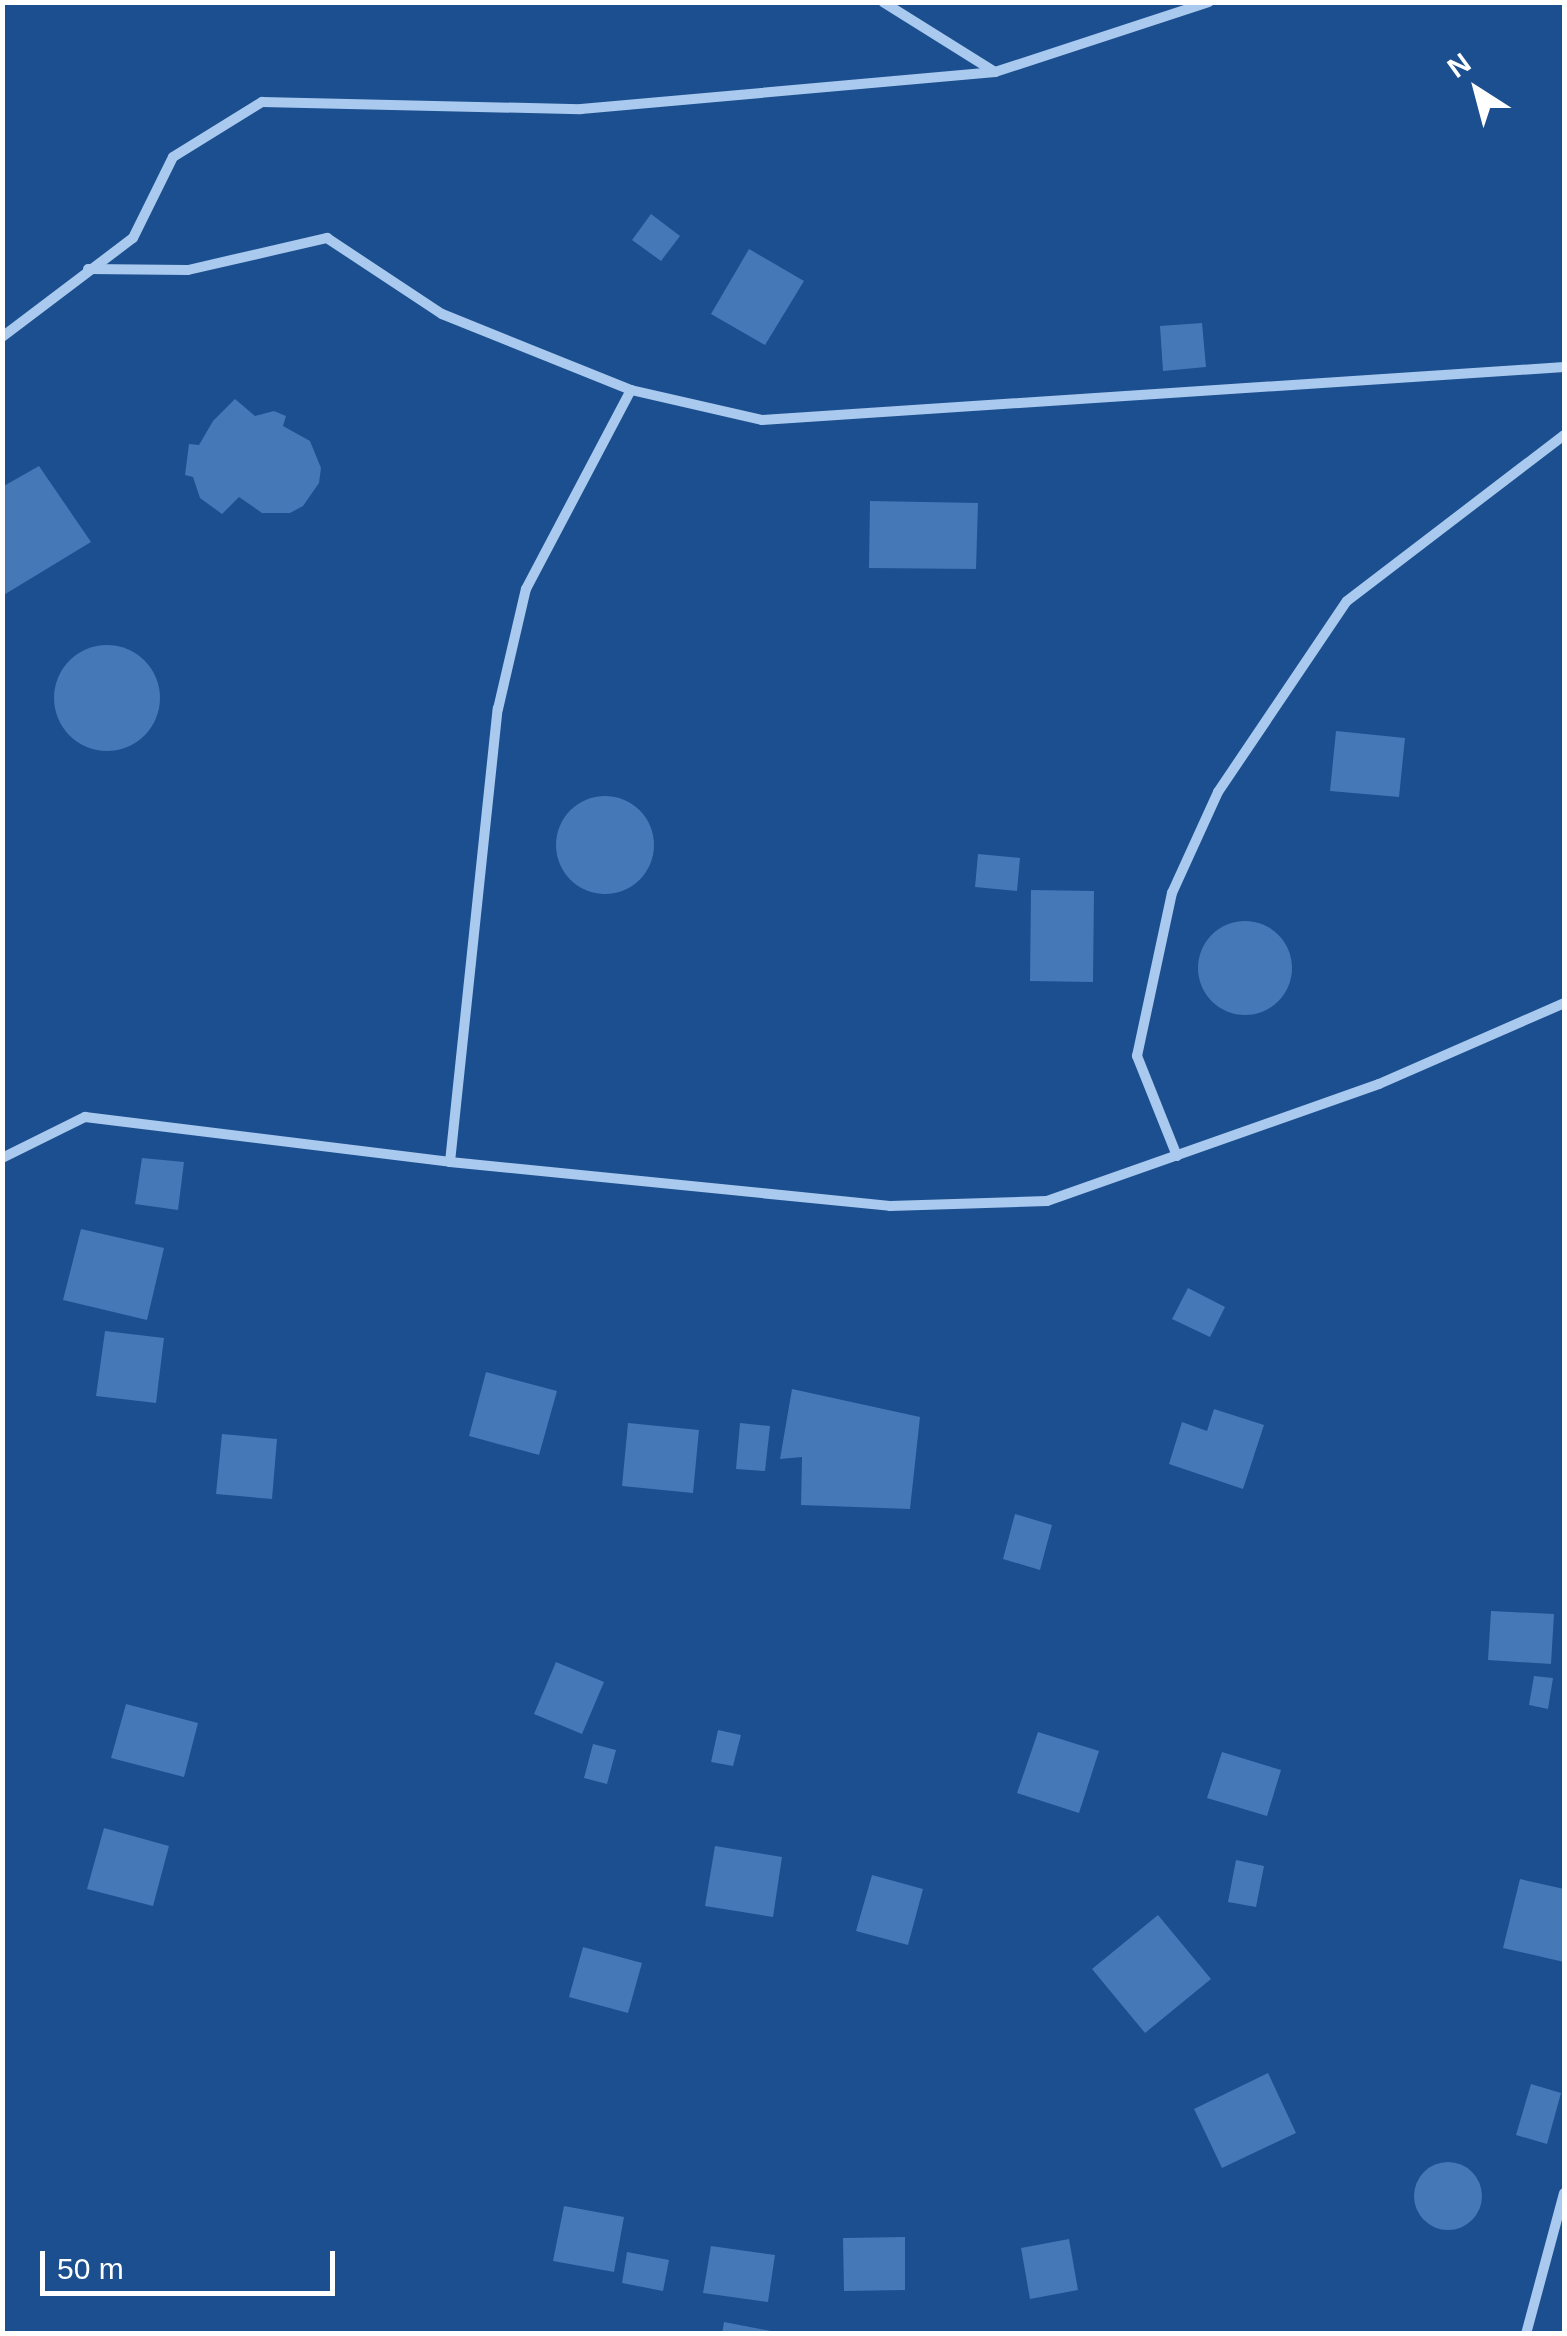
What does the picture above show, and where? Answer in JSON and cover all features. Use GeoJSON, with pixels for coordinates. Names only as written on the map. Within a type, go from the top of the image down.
{"type":"FeatureCollection","features":[{"type":"Feature","properties":{"kind":"street"},"geometry":{"type":"LineString","coordinates":[[883,2],[994,72]]}},
{"type":"Feature","properties":{"kind":"street"},"geometry":{"type":"LineString","coordinates":[[2,337],[132,238],[172,157],[262,102],[581,109],[994,72],[1209,2]]}},
{"type":"Feature","properties":{"kind":"street"},"geometry":{"type":"LineString","coordinates":[[88,269],[188,270],[327,238],[442,314],[631,390],[762,420],[1564,367]]}},
{"type":"Feature","properties":{"kind":"street"},"geometry":{"type":"LineString","coordinates":[[450,1162],[498,709],[526,588],[631,390]]}},
{"type":"Feature","properties":{"kind":"street"},"geometry":{"type":"LineString","coordinates":[[1177,1156],[1137,1056],[1172,894],[1218,792],[1346,601],[1564,435]]}},
{"type":"Feature","properties":{"kind":"street"},"geometry":{"type":"LineString","coordinates":[[2,1158],[85,1118],[450,1162],[890,1206],[1047,1201],[1379,1084],[1564,1003]]}},
{"type":"Feature","properties":{"kind":"street"},"geometry":{"type":"LineString","coordinates":[[1526,2334],[1564,2192]]}},
{"type":"Feature","properties":{"kind":"building"},"geometry":{"type":"Polygon","coordinates":[[[651,214],[680,236],[661,261],[632,240],[651,214]]]}},
{"type":"Feature","properties":{"kind":"building"},"geometry":{"type":"Polygon","coordinates":[[[749,249],[804,281],[765,345],[711,314],[749,249]]]}},
{"type":"Feature","properties":{"kind":"building"},"geometry":{"type":"Polygon","coordinates":[[[1202,323],[1206,367],[1163,371],[1160,326],[1202,323]]]}},
{"type":"Feature","properties":{"kind":"building"},"geometry":{"type":"Polygon","coordinates":[[[235,399],[255,416],[274,411],[286,416],[283,426],[310,441],[321,468],[319,483],[303,506],[290,513],[262,513],[239,497],[222,514],[200,498],[193,477],[185,475],[189,444],[199,445],[213,421],[235,399]]]}},
{"type":"Feature","properties":{"kind":"building"},"geometry":{"type":"Polygon","coordinates":[[[39,466],[91,542],[2,596],[2,487],[39,466]]]}},
{"type":"Feature","properties":{"kind":"building"},"geometry":{"type":"Polygon","coordinates":[[[870,501],[978,503],[976,569],[869,568],[870,501]]]}},
{"type":"Feature","properties":{"kind":"building"},"geometry":{"type":"Polygon","coordinates":[[[107,645],[127,649],[144,661],[156,678],[160,698],[156,718],[144,735],[127,747],[107,751],[87,747],[70,735],[58,718],[54,698],[58,678],[70,661],[87,649],[107,645]]]}},
{"type":"Feature","properties":{"kind":"building"},"geometry":{"type":"Polygon","coordinates":[[[1336,731],[1405,738],[1399,797],[1330,791],[1336,731]]]}},
{"type":"Feature","properties":{"kind":"building"},"geometry":{"type":"Polygon","coordinates":[[[605,796],[624,800],[640,810],[650,826],[654,845],[650,864],[640,880],[624,890],[605,894],[586,890],[570,880],[560,864],[556,845],[560,826],[570,810],[586,800],[605,796]]]}},
{"type":"Feature","properties":{"kind":"building"},"geometry":{"type":"Polygon","coordinates":[[[978,854],[1020,858],[1017,891],[975,887],[978,854]]]}},
{"type":"Feature","properties":{"kind":"building"},"geometry":{"type":"Polygon","coordinates":[[[1031,890],[1094,891],[1093,982],[1030,981],[1031,890]]]}},
{"type":"Feature","properties":{"kind":"building"},"geometry":{"type":"Polygon","coordinates":[[[1236,921],[1254,921],[1279,934],[1289,950],[1289,986],[1279,1002],[1254,1015],[1236,1015],[1211,1002],[1198,977],[1198,959],[1211,934],[1236,921]]]}},
{"type":"Feature","properties":{"kind":"building"},"geometry":{"type":"Polygon","coordinates":[[[142,1158],[184,1162],[178,1210],[135,1204],[142,1158]]]}},
{"type":"Feature","properties":{"kind":"building"},"geometry":{"type":"Polygon","coordinates":[[[81,1229],[164,1248],[147,1320],[63,1300],[81,1229]]]}},
{"type":"Feature","properties":{"kind":"building"},"geometry":{"type":"Polygon","coordinates":[[[1188,1288],[1225,1307],[1210,1337],[1172,1319],[1188,1288]]]}},
{"type":"Feature","properties":{"kind":"building"},"geometry":{"type":"Polygon","coordinates":[[[105,1331],[164,1338],[156,1403],[96,1396],[105,1331]]]}},
{"type":"Feature","properties":{"kind":"building"},"geometry":{"type":"Polygon","coordinates":[[[486,1372],[557,1391],[539,1455],[469,1436],[486,1372]]]}},
{"type":"Feature","properties":{"kind":"building"},"geometry":{"type":"Polygon","coordinates":[[[792,1389],[920,1417],[910,1509],[801,1505],[802,1457],[780,1459],[792,1389]]]}},
{"type":"Feature","properties":{"kind":"building"},"geometry":{"type":"Polygon","coordinates":[[[1214,1409],[1264,1425],[1243,1489],[1169,1464],[1182,1422],[1207,1431],[1214,1409]]]}},
{"type":"Feature","properties":{"kind":"building"},"geometry":{"type":"Polygon","coordinates":[[[628,1423],[699,1430],[693,1493],[622,1486],[628,1423]]]}},
{"type":"Feature","properties":{"kind":"building"},"geometry":{"type":"Polygon","coordinates":[[[740,1423],[770,1426],[765,1471],[736,1469],[740,1423]]]}},
{"type":"Feature","properties":{"kind":"building"},"geometry":{"type":"Polygon","coordinates":[[[222,1434],[277,1439],[272,1499],[216,1494],[222,1434]]]}},
{"type":"Feature","properties":{"kind":"building"},"geometry":{"type":"Polygon","coordinates":[[[1015,1514],[1052,1525],[1040,1570],[1003,1559],[1015,1514]]]}},
{"type":"Feature","properties":{"kind":"building"},"geometry":{"type":"Polygon","coordinates":[[[1491,1611],[1554,1614],[1551,1664],[1488,1660],[1491,1611]]]}},
{"type":"Feature","properties":{"kind":"building"},"geometry":{"type":"Polygon","coordinates":[[[556,1662],[604,1682],[582,1734],[534,1714],[556,1662]]]}},
{"type":"Feature","properties":{"kind":"building"},"geometry":{"type":"Polygon","coordinates":[[[1534,1676],[1553,1678],[1548,1709],[1529,1705],[1534,1676]]]}},
{"type":"Feature","properties":{"kind":"building"},"geometry":{"type":"Polygon","coordinates":[[[126,1704],[198,1723],[184,1777],[111,1758],[126,1704]]]}},
{"type":"Feature","properties":{"kind":"building"},"geometry":{"type":"Polygon","coordinates":[[[718,1730],[741,1735],[733,1766],[711,1762],[718,1730]]]}},
{"type":"Feature","properties":{"kind":"building"},"geometry":{"type":"Polygon","coordinates":[[[1038,1732],[1099,1751],[1079,1813],[1017,1793],[1038,1732]]]}},
{"type":"Feature","properties":{"kind":"building"},"geometry":{"type":"Polygon","coordinates":[[[593,1744],[616,1750],[607,1784],[584,1778],[593,1744]]]}},
{"type":"Feature","properties":{"kind":"building"},"geometry":{"type":"Polygon","coordinates":[[[1222,1752],[1281,1770],[1267,1816],[1207,1798],[1222,1752]]]}},
{"type":"Feature","properties":{"kind":"building"},"geometry":{"type":"Polygon","coordinates":[[[104,1828],[169,1846],[153,1906],[87,1889],[104,1828]]]}},
{"type":"Feature","properties":{"kind":"building"},"geometry":{"type":"Polygon","coordinates":[[[715,1846],[782,1857],[773,1917],[705,1906],[715,1846]]]}},
{"type":"Feature","properties":{"kind":"building"},"geometry":{"type":"Polygon","coordinates":[[[1236,1860],[1264,1866],[1256,1907],[1228,1902],[1236,1860]]]}},
{"type":"Feature","properties":{"kind":"building"},"geometry":{"type":"Polygon","coordinates":[[[872,1875],[923,1889],[908,1945],[856,1931],[872,1875]]]}},
{"type":"Feature","properties":{"kind":"building"},"geometry":{"type":"Polygon","coordinates":[[[1520,1879],[1564,1889],[1564,1962],[1503,1948],[1520,1879]]]}},
{"type":"Feature","properties":{"kind":"building"},"geometry":{"type":"Polygon","coordinates":[[[1158,1915],[1211,1979],[1145,2033],[1092,1969],[1158,1915]]]}},
{"type":"Feature","properties":{"kind":"building"},"geometry":{"type":"Polygon","coordinates":[[[583,1947],[642,1963],[628,2013],[569,1997],[583,1947]]]}},
{"type":"Feature","properties":{"kind":"building"},"geometry":{"type":"Polygon","coordinates":[[[1268,2073],[1296,2133],[1222,2168],[1194,2109],[1268,2073]]]}},
{"type":"Feature","properties":{"kind":"building"},"geometry":{"type":"Polygon","coordinates":[[[1531,2084],[1561,2093],[1547,2144],[1516,2135],[1531,2084]]]}},
{"type":"Feature","properties":{"kind":"building"},"geometry":{"type":"Polygon","coordinates":[[[1448,2162],[1461,2164],[1472,2172],[1480,2183],[1480,2209],[1472,2220],[1461,2228],[1448,2230],[1435,2228],[1424,2220],[1416,2209],[1414,2196],[1416,2183],[1424,2172],[1435,2164],[1448,2162]]]}},
{"type":"Feature","properties":{"kind":"building"},"geometry":{"type":"Polygon","coordinates":[[[564,2206],[624,2217],[614,2272],[553,2261],[564,2206]]]}},
{"type":"Feature","properties":{"kind":"building"},"geometry":{"type":"Polygon","coordinates":[[[905,2237],[905,2290],[844,2291],[843,2238],[905,2237]]]}},
{"type":"Feature","properties":{"kind":"building"},"geometry":{"type":"Polygon","coordinates":[[[1069,2239],[1078,2290],[1030,2299],[1021,2248],[1069,2239]]]}},
{"type":"Feature","properties":{"kind":"building"},"geometry":{"type":"Polygon","coordinates":[[[711,2246],[775,2255],[768,2302],[703,2293],[711,2246]]]}},
{"type":"Feature","properties":{"kind":"building"},"geometry":{"type":"Polygon","coordinates":[[[627,2252],[669,2260],[663,2291],[622,2283],[627,2252]]]}},
{"type":"Feature","properties":{"kind":"building"},"geometry":{"type":"Polygon","coordinates":[[[724,2322],[776,2332],[776,2334],[722,2334],[724,2322]]]}}]}
